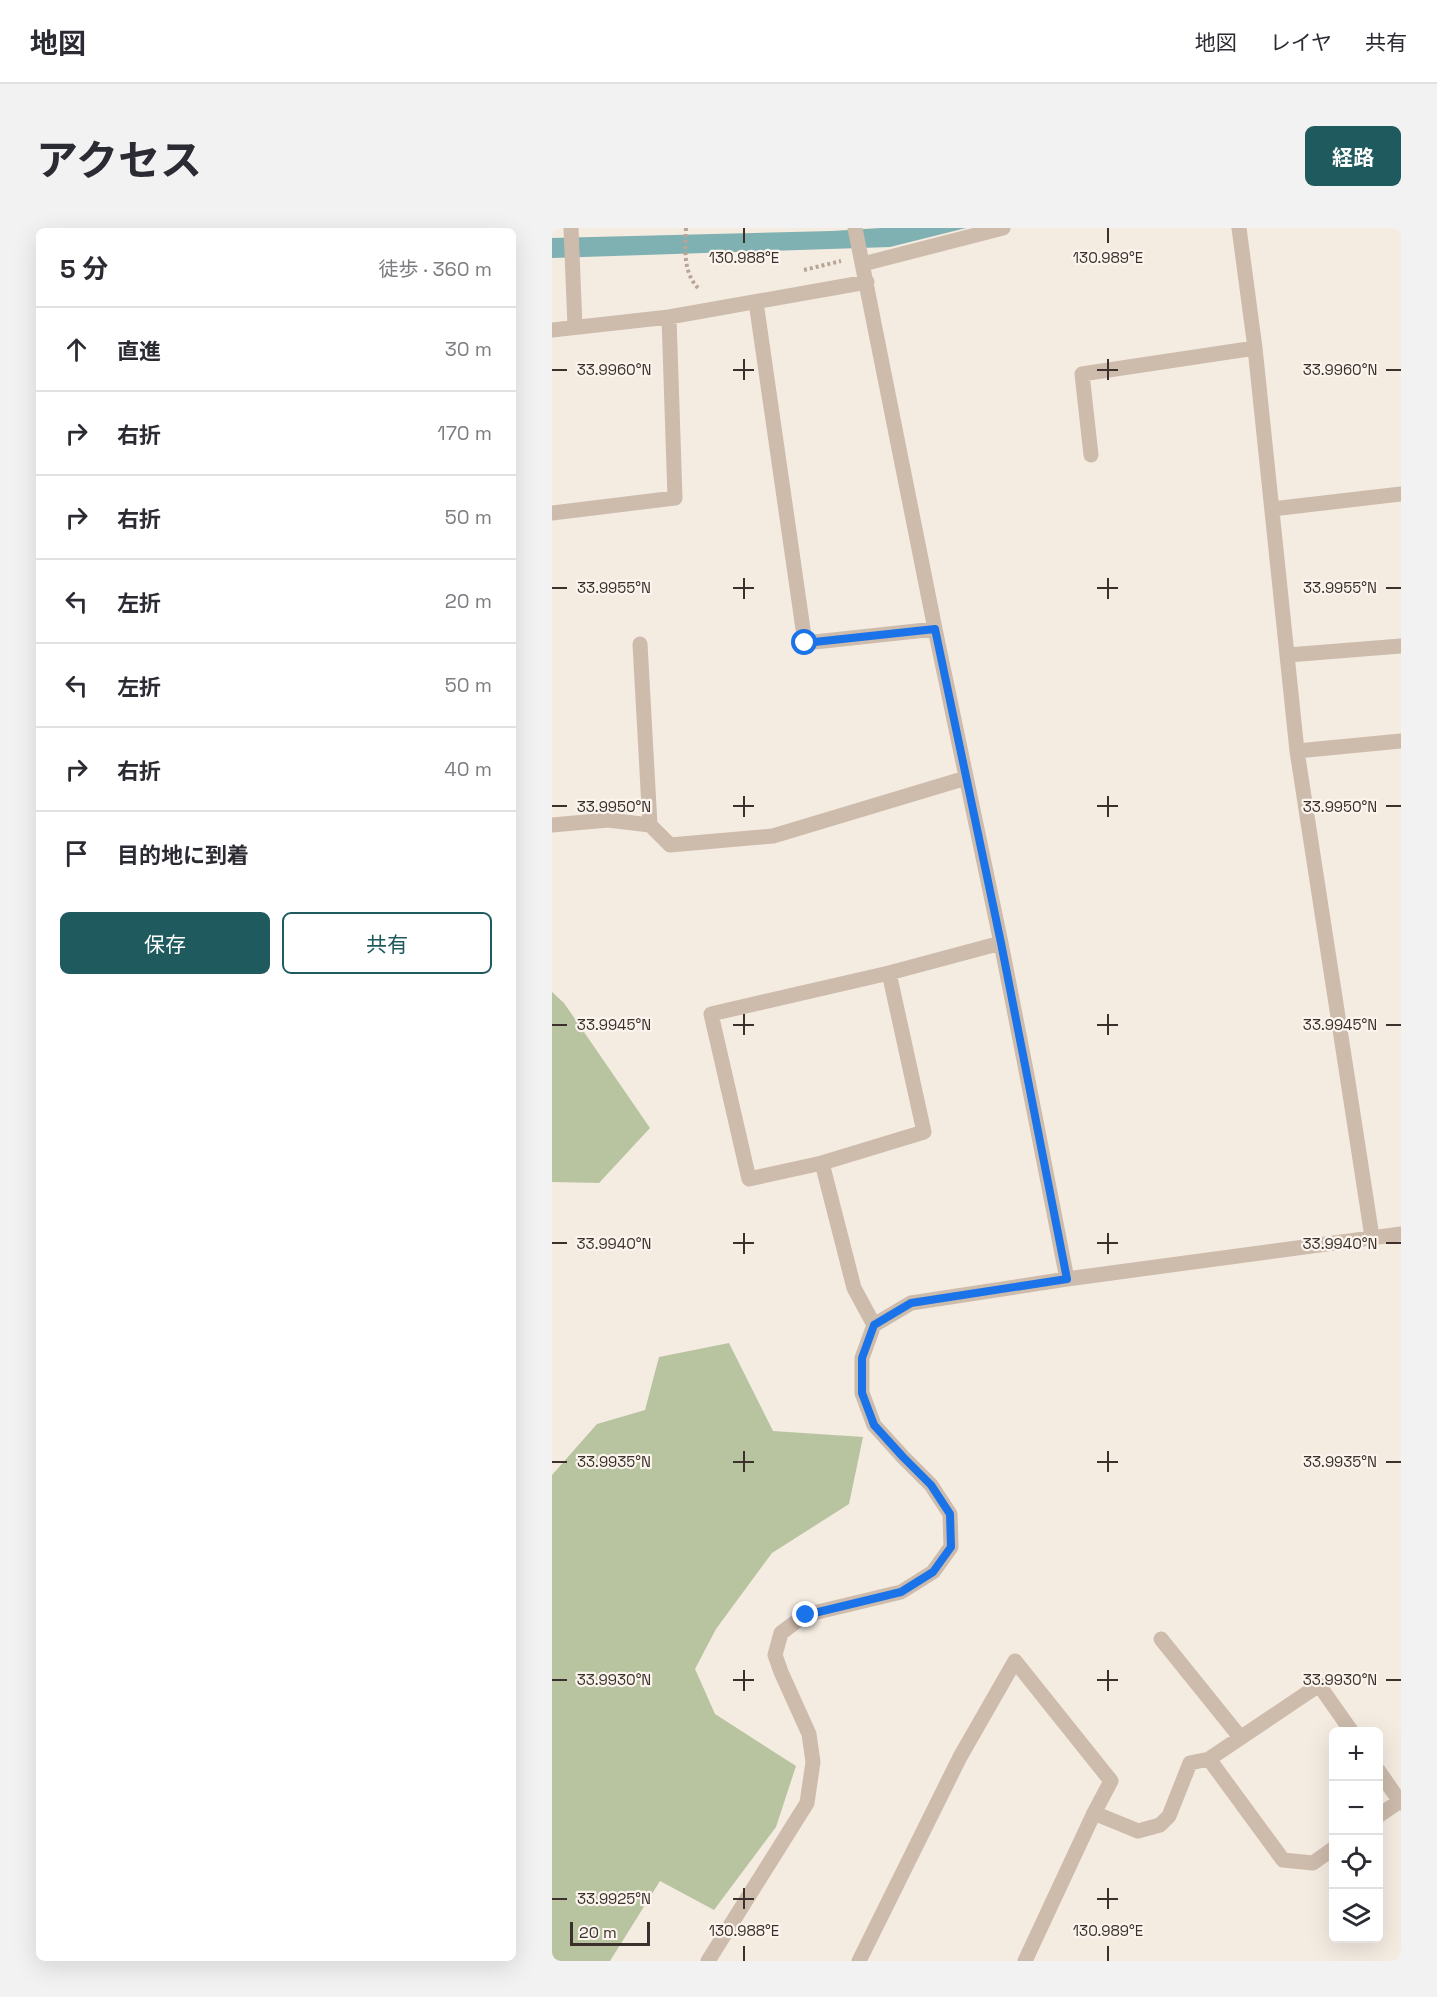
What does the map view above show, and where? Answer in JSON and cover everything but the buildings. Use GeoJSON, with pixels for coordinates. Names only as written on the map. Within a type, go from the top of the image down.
{"type":"FeatureCollection","features":[{"type":"Feature","properties":{"kind":"street"},"geometry":{"type":"LineString","coordinates":[[855,228],[1067,1279]]}},
{"type":"Feature","properties":{"kind":"street"},"geometry":{"type":"LineString","coordinates":[[862,257],[1003,228]]}},
{"type":"Feature","properties":{"kind":"street"},"geometry":{"type":"LineString","coordinates":[[1239,228],[1255,348],[1298,751],[1372,1237]]}},
{"type":"Feature","properties":{"kind":"street"},"geometry":{"type":"LineString","coordinates":[[571,231],[575,327]]}},
{"type":"Feature","properties":{"kind":"street"},"geometry":{"type":"LineString","coordinates":[[552,330],[669,317],[867,282]]}},
{"type":"Feature","properties":{"kind":"street"},"geometry":{"type":"LineString","coordinates":[[756,302],[805,643],[935,629]]}},
{"type":"Feature","properties":{"kind":"street"},"geometry":{"type":"LineString","coordinates":[[552,513],[675,498],[669,317]]}},
{"type":"Feature","properties":{"kind":"street"},"geometry":{"type":"LineString","coordinates":[[1091,455],[1082,374],[1255,348]]}},
{"type":"Feature","properties":{"kind":"street"},"geometry":{"type":"LineString","coordinates":[[1272,509],[1401,494]]}},
{"type":"Feature","properties":{"kind":"street"},"geometry":{"type":"LineString","coordinates":[[640,644],[650,825]]}},
{"type":"Feature","properties":{"kind":"street"},"geometry":{"type":"LineString","coordinates":[[1288,655],[1401,646]]}},
{"type":"Feature","properties":{"kind":"street"},"geometry":{"type":"LineString","coordinates":[[1298,751],[1401,741]]}},
{"type":"Feature","properties":{"kind":"street"},"geometry":{"type":"LineString","coordinates":[[552,825],[608,820],[650,825],[670,845],[773,836],[966,778]]}},
{"type":"Feature","properties":{"kind":"street"},"geometry":{"type":"LineString","coordinates":[[889,973],[924,1132],[822,1163],[749,1179],[711,1014],[889,973],[1001,943]]}},
{"type":"Feature","properties":{"kind":"street"},"geometry":{"type":"LineString","coordinates":[[822,1163],[854,1288],[874,1325]]}},
{"type":"Feature","properties":{"kind":"street"},"geometry":{"type":"LineString","coordinates":[[708,1961],[807,1803],[813,1762],[809,1734],[775,1655],[781,1633],[806,1615],[901,1592],[933,1572],[951,1547],[950,1514],[931,1485],[874,1425],[862,1393],[862,1358],[874,1325],[911,1303],[1067,1279],[1401,1234]]}},
{"type":"Feature","properties":{"kind":"street"},"geometry":{"type":"LineString","coordinates":[[1161,1639],[1240,1737]]}},
{"type":"Feature","properties":{"kind":"street"},"geometry":{"type":"LineString","coordinates":[[859,1961],[960,1757],[1015,1661],[1111,1781],[1025,1961]]}},
{"type":"Feature","properties":{"kind":"street"},"geometry":{"type":"LineString","coordinates":[[1094,1813],[1138,1831],[1160,1825],[1169,1816],[1190,1763],[1209,1759],[1319,1684],[1349,1727]]}},
{"type":"Feature","properties":{"kind":"street"},"geometry":{"type":"LineString","coordinates":[[1209,1759],[1282,1860],[1313,1863],[1329,1852]]}},
{"type":"Feature","properties":{"kind":"street"},"geometry":{"type":"LineString","coordinates":[[1383,1777],[1400,1802],[1383,1813]]}},
{"type":"Feature","properties":{"kind":"path"},"geometry":{"type":"LineString","coordinates":[[685,230],[685,258],[689,279],[698,288],[708,288]]}},
{"type":"Feature","properties":{"kind":"path"},"geometry":{"type":"LineString","coordinates":[[794,272],[862,257]]}},
{"type":"Feature","properties":{"kind":"green space"},"geometry":{"type":"Polygon","coordinates":[[[552,992],[564,1003],[650,1128],[599,1183],[552,1182],[552,992]]]}},
{"type":"Feature","properties":{"kind":"green space"},"geometry":{"type":"Polygon","coordinates":[[[729,1343],[773,1431],[863,1437],[849,1504],[772,1553],[716,1629],[695,1669],[715,1714],[796,1766],[776,1827],[714,1910],[660,1881],[610,1961],[552,1961],[552,1475],[597,1424],[645,1410],[659,1357],[729,1343]]]}},
{"type":"Feature","properties":{"kind":"water"},"geometry":{"type":"Polygon","coordinates":[[[881,228],[966,228],[890,247],[552,258],[552,238],[881,228]]]}},
{"type":"Feature","properties":{"kind":"route"},"geometry":{"type":"LineString","coordinates":[[805,643],[935,629],[1001,943],[1067,1279],[911,1303],[874,1325],[862,1358],[862,1393],[874,1425],[931,1485],[950,1514],[951,1547],[933,1572],[901,1592],[806,1615]]}}]}
